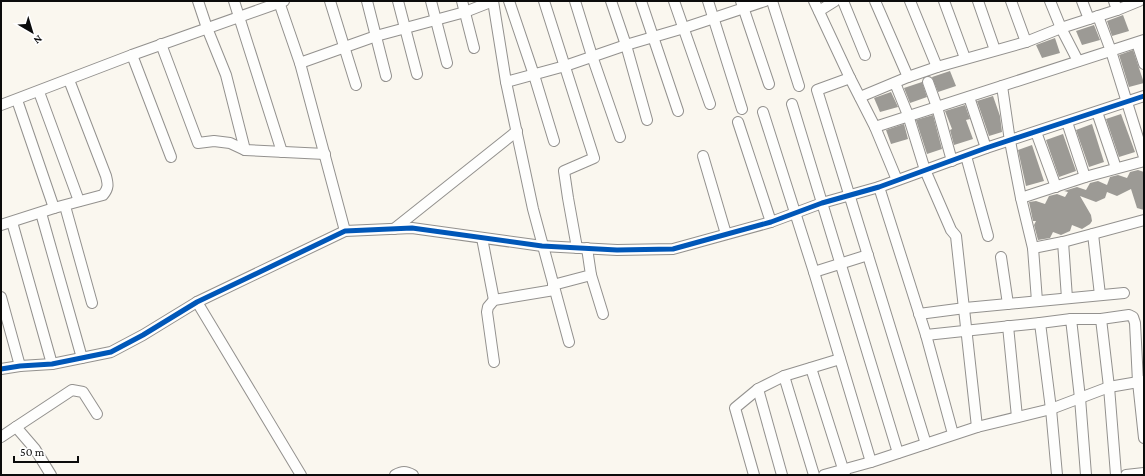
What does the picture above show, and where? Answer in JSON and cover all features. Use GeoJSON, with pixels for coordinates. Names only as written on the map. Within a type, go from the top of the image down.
{"type":"FeatureCollection","features":[{"type":"Feature","properties":{"kind":"street"},"geometry":{"type":"LineString","coordinates":[[198,1],[226,75],[245,150]]}},
{"type":"Feature","properties":{"kind":"street"},"geometry":{"type":"LineString","coordinates":[[234,1],[282,152]]}},
{"type":"Feature","properties":{"kind":"street"},"geometry":{"type":"LineString","coordinates":[[330,1],[356,85]]}},
{"type":"Feature","properties":{"kind":"street"},"geometry":{"type":"LineString","coordinates":[[367,1],[386,76]]}},
{"type":"Feature","properties":{"kind":"street"},"geometry":{"type":"LineString","coordinates":[[398,1],[417,74]]}},
{"type":"Feature","properties":{"kind":"street"},"geometry":{"type":"LineString","coordinates":[[431,1],[447,63]]}},
{"type":"Feature","properties":{"kind":"street"},"geometry":{"type":"LineString","coordinates":[[462,1],[474,48]]}},
{"type":"Feature","properties":{"kind":"street"},"geometry":{"type":"LineString","coordinates":[[300,63],[376,36],[465,12],[493,1],[506,82],[542,246],[569,342]]}},
{"type":"Feature","properties":{"kind":"street"},"geometry":{"type":"LineString","coordinates":[[509,1],[554,141]]}},
{"type":"Feature","properties":{"kind":"street"},"geometry":{"type":"LineString","coordinates":[[544,1],[594,158],[564,171],[568,198],[603,314]]}},
{"type":"Feature","properties":{"kind":"street"},"geometry":{"type":"LineString","coordinates":[[575,1],[620,137]]}},
{"type":"Feature","properties":{"kind":"street"},"geometry":{"type":"LineString","coordinates":[[611,1],[626,45],[648,120]]}},
{"type":"Feature","properties":{"kind":"street"},"geometry":{"type":"LineString","coordinates":[[641,1],[678,111]]}},
{"type":"Feature","properties":{"kind":"street"},"geometry":{"type":"LineString","coordinates":[[674,1],[710,104]]}},
{"type":"Feature","properties":{"kind":"street"},"geometry":{"type":"LineString","coordinates":[[708,1],[742,109]]}},
{"type":"Feature","properties":{"kind":"street"},"geometry":{"type":"LineString","coordinates":[[506,82],[565,66],[626,45],[684,28],[713,18],[742,5],[765,1]]}},
{"type":"Feature","properties":{"kind":"street"},"geometry":{"type":"LineString","coordinates":[[772,1],[799,86]]}},
{"type":"Feature","properties":{"kind":"street"},"geometry":{"type":"LineString","coordinates":[[814,1],[875,127],[897,180]]}},
{"type":"Feature","properties":{"kind":"street"},"geometry":{"type":"LineString","coordinates":[[818,11],[835,1]]}},
{"type":"Feature","properties":{"kind":"street"},"geometry":{"type":"LineString","coordinates":[[842,1],[865,55]]}},
{"type":"Feature","properties":{"kind":"street"},"geometry":{"type":"LineString","coordinates":[[875,1],[908,77]]}},
{"type":"Feature","properties":{"kind":"street"},"geometry":{"type":"LineString","coordinates":[[910,1],[937,67]]}},
{"type":"Feature","properties":{"kind":"street"},"geometry":{"type":"LineString","coordinates":[[944,1],[965,58]]}},
{"type":"Feature","properties":{"kind":"street"},"geometry":{"type":"LineString","coordinates":[[978,1],[995,50]]}},
{"type":"Feature","properties":{"kind":"street"},"geometry":{"type":"LineString","coordinates":[[1011,1],[1026,42]]}},
{"type":"Feature","properties":{"kind":"street"},"geometry":{"type":"LineString","coordinates":[[1050,1],[1061,28],[1078,62]]}},
{"type":"Feature","properties":{"kind":"street"},"geometry":{"type":"LineString","coordinates":[[1082,1],[1111,51],[1144,157]]}},
{"type":"Feature","properties":{"kind":"street"},"geometry":{"type":"LineString","coordinates":[[860,97],[908,77],[937,67],[1026,42],[1061,28],[1093,18],[1116,6],[1139,1]]}},
{"type":"Feature","properties":{"kind":"street"},"geometry":{"type":"LineString","coordinates":[[1,105],[39,92],[132,55],[281,2],[300,63],[345,231]]}},
{"type":"Feature","properties":{"kind":"street"},"geometry":{"type":"LineString","coordinates":[[742,5],[769,84]]}},
{"type":"Feature","properties":{"kind":"street"},"geometry":{"type":"LineString","coordinates":[[875,127],[908,115],[1140,42],[1144,64]]}},
{"type":"Feature","properties":{"kind":"street"},"geometry":{"type":"LineString","coordinates":[[162,44],[198,143],[214,141],[230,143],[245,150],[325,154]]}},
{"type":"Feature","properties":{"kind":"street"},"geometry":{"type":"LineString","coordinates":[[132,55],[171,157]]}},
{"type":"Feature","properties":{"kind":"street"},"geometry":{"type":"LineString","coordinates":[[850,78],[817,90],[926,444]]}},
{"type":"Feature","properties":{"kind":"street"},"geometry":{"type":"LineString","coordinates":[[1,225],[54,208],[102,195],[107,190],[108,183],[69,80]]}},
{"type":"Feature","properties":{"kind":"street"},"geometry":{"type":"LineString","coordinates":[[928,82],[937,107],[952,161]]}},
{"type":"Feature","properties":{"kind":"street"},"geometry":{"type":"LineString","coordinates":[[895,83],[908,115],[925,170],[951,230],[956,236],[977,428]]}},
{"type":"Feature","properties":{"kind":"street"},"geometry":{"type":"LineString","coordinates":[[1002,86],[1010,141],[1021,198],[1033,248],[1037,301]]}},
{"type":"Feature","properties":{"kind":"street"},"geometry":{"type":"LineString","coordinates":[[39,92],[79,202]]}},
{"type":"Feature","properties":{"kind":"street"},"geometry":{"type":"LineString","coordinates":[[1,369],[52,364],[111,352],[143,335],[197,302],[345,231],[412,228],[542,246],[617,250],[673,249],[771,222],[795,212],[850,194],[880,187],[986,148],[1144,96]]}},
{"type":"Feature","properties":{"kind":"street"},"geometry":{"type":"LineString","coordinates":[[969,97],[986,148]]}},
{"type":"Feature","properties":{"kind":"street"},"geometry":{"type":"LineString","coordinates":[[17,100],[54,208]]}},
{"type":"Feature","properties":{"kind":"street"},"geometry":{"type":"LineString","coordinates":[[792,104],[898,453]]}},
{"type":"Feature","properties":{"kind":"street"},"geometry":{"type":"LineString","coordinates":[[763,112],[814,272],[871,462]]}},
{"type":"Feature","properties":{"kind":"street"},"geometry":{"type":"LineString","coordinates":[[1097,112],[1116,168]]}},
{"type":"Feature","properties":{"kind":"street"},"geometry":{"type":"LineString","coordinates":[[738,122],[771,222]]}},
{"type":"Feature","properties":{"kind":"street"},"geometry":{"type":"LineString","coordinates":[[1067,122],[1085,177]]}},
{"type":"Feature","properties":{"kind":"street"},"geometry":{"type":"LineString","coordinates":[[394,229],[517,131]]}},
{"type":"Feature","properties":{"kind":"street"},"geometry":{"type":"LineString","coordinates":[[1036,132],[1056,186]]}},
{"type":"Feature","properties":{"kind":"street"},"geometry":{"type":"LineString","coordinates":[[703,156],[726,234]]}},
{"type":"Feature","properties":{"kind":"street"},"geometry":{"type":"LineString","coordinates":[[966,156],[988,236]]}},
{"type":"Feature","properties":{"kind":"street"},"geometry":{"type":"LineString","coordinates":[[1021,198],[1085,177],[1144,161]]}},
{"type":"Feature","properties":{"kind":"street"},"geometry":{"type":"LineString","coordinates":[[880,187],[926,335],[953,434]]}},
{"type":"Feature","properties":{"kind":"street"},"geometry":{"type":"LineString","coordinates":[[65,206],[92,303]]}},
{"type":"Feature","properties":{"kind":"street"},"geometry":{"type":"LineString","coordinates":[[41,213],[82,358]]}},
{"type":"Feature","properties":{"kind":"street"},"geometry":{"type":"LineString","coordinates":[[1033,248],[1063,242],[1144,220]]}},
{"type":"Feature","properties":{"kind":"street"},"geometry":{"type":"LineString","coordinates":[[12,222],[52,364]]}},
{"type":"Feature","properties":{"kind":"street"},"geometry":{"type":"LineString","coordinates":[[1093,234],[1100,295]]}},
{"type":"Feature","properties":{"kind":"street"},"geometry":{"type":"LineString","coordinates":[[482,238],[494,300]]}},
{"type":"Feature","properties":{"kind":"street"},"geometry":{"type":"LineString","coordinates":[[1063,242],[1067,298]]}},
{"type":"Feature","properties":{"kind":"street"},"geometry":{"type":"LineString","coordinates":[[814,272],[868,255]]}},
{"type":"Feature","properties":{"kind":"street"},"geometry":{"type":"LineString","coordinates":[[1001,257],[1008,304]]}},
{"type":"Feature","properties":{"kind":"street"},"geometry":{"type":"LineString","coordinates":[[494,362],[487,312],[494,300],[553,288],[591,274]]}},
{"type":"Feature","properties":{"kind":"street"},"geometry":{"type":"LineString","coordinates":[[919,314],[965,308],[1124,293]]}},
{"type":"Feature","properties":{"kind":"street"},"geometry":{"type":"LineString","coordinates":[[1,297],[20,366]]}},
{"type":"Feature","properties":{"kind":"street"},"geometry":{"type":"LineString","coordinates":[[197,302],[301,475]]}},
{"type":"Feature","properties":{"kind":"street"},"geometry":{"type":"LineString","coordinates":[[926,335],[1071,319],[1129,315],[1133,317],[1135,323],[1141,382],[1144,438]]}},
{"type":"Feature","properties":{"kind":"street"},"geometry":{"type":"LineString","coordinates":[[1101,318],[1109,387],[1116,475]]}},
{"type":"Feature","properties":{"kind":"street"},"geometry":{"type":"LineString","coordinates":[[1071,319],[1080,398],[1086,475]]}},
{"type":"Feature","properties":{"kind":"street"},"geometry":{"type":"LineString","coordinates":[[1040,323],[1051,409],[1057,475]]}},
{"type":"Feature","properties":{"kind":"street"},"geometry":{"type":"LineString","coordinates":[[1008,326],[1017,417]]}},
{"type":"Feature","properties":{"kind":"street"},"geometry":{"type":"LineString","coordinates":[[754,475],[735,408],[758,389],[784,376],[840,358]]}},
{"type":"Feature","properties":{"kind":"street"},"geometry":{"type":"LineString","coordinates":[[811,368],[844,473]]}},
{"type":"Feature","properties":{"kind":"street"},"geometry":{"type":"LineString","coordinates":[[784,376],[814,475]]}},
{"type":"Feature","properties":{"kind":"street"},"geometry":{"type":"LineString","coordinates":[[824,475],[844,473],[871,462],[953,434],[1051,409],[1109,387],[1141,382]]}},
{"type":"Feature","properties":{"kind":"street"},"geometry":{"type":"LineString","coordinates":[[758,389],[782,475]]}},
{"type":"Feature","properties":{"kind":"street"},"geometry":{"type":"LineString","coordinates":[[1,437],[72,390],[83,392],[97,414]]}},
{"type":"Feature","properties":{"kind":"street"},"geometry":{"type":"LineString","coordinates":[[16,427],[35,449],[51,475]]}},
{"type":"Feature","properties":{"kind":"street"},"geometry":{"type":"LineString","coordinates":[[394,475],[401,472],[407,472],[413,475]]}},
{"type":"Feature","properties":{"kind":"street"},"geometry":{"type":"LineString","coordinates":[[1126,475],[1144,473]]}},
{"type":"Feature","properties":{"kind":"building"},"geometry":{"type":"Polygon","coordinates":[[[1123,15],[1129,31],[1112,36],[1107,21],[1123,15]]]}},
{"type":"Feature","properties":{"kind":"building"},"geometry":{"type":"Polygon","coordinates":[[[1094,25],[1100,40],[1082,45],[1076,31],[1094,25]]]}},
{"type":"Feature","properties":{"kind":"building"},"geometry":{"type":"Polygon","coordinates":[[[1055,38],[1060,53],[1042,58],[1036,45],[1055,38]]]}},
{"type":"Feature","properties":{"kind":"building"},"geometry":{"type":"Polygon","coordinates":[[[1133,50],[1144,83],[1129,87],[1119,55],[1133,50]]]}},
{"type":"Feature","properties":{"kind":"building"},"geometry":{"type":"Polygon","coordinates":[[[950,71],[956,86],[938,92],[932,77],[950,71]]]}},
{"type":"Feature","properties":{"kind":"building"},"geometry":{"type":"Polygon","coordinates":[[[922,82],[927,97],[910,103],[904,88],[922,82]]]}},
{"type":"Feature","properties":{"kind":"building"},"geometry":{"type":"Polygon","coordinates":[[[891,92],[898,107],[880,112],[874,98],[891,92]]]}},
{"type":"Feature","properties":{"kind":"building"},"geometry":{"type":"Polygon","coordinates":[[[993,96],[1000,116],[1002,132],[989,136],[977,101],[993,96]]]}},
{"type":"Feature","properties":{"kind":"building"},"geometry":{"type":"Polygon","coordinates":[[[965,105],[970,119],[966,120],[973,139],[954,145],[950,130],[952,129],[945,111],[965,105]]]}},
{"type":"Feature","properties":{"kind":"building"},"geometry":{"type":"Polygon","coordinates":[[[1121,114],[1135,152],[1119,157],[1106,119],[1121,114]]]}},
{"type":"Feature","properties":{"kind":"building"},"geometry":{"type":"Polygon","coordinates":[[[933,115],[942,149],[927,154],[916,120],[933,115]]]}},
{"type":"Feature","properties":{"kind":"building"},"geometry":{"type":"Polygon","coordinates":[[[904,124],[908,139],[891,144],[886,130],[904,124]]]}},
{"type":"Feature","properties":{"kind":"building"},"geometry":{"type":"Polygon","coordinates":[[[1092,124],[1104,162],[1089,167],[1076,130],[1092,124]]]}},
{"type":"Feature","properties":{"kind":"building"},"geometry":{"type":"Polygon","coordinates":[[[1063,134],[1076,171],[1059,177],[1046,140],[1063,134]]]}},
{"type":"Feature","properties":{"kind":"building"},"geometry":{"type":"Polygon","coordinates":[[[1032,145],[1044,181],[1026,186],[1018,150],[1032,145]]]}},
{"type":"Feature","properties":{"kind":"building"},"geometry":{"type":"Polygon","coordinates":[[[1138,170],[1144,172],[1144,210],[1137,208],[1131,189],[1117,196],[1107,192],[1105,198],[1096,202],[1080,196],[1091,215],[1092,221],[1090,224],[1082,229],[1072,225],[1070,231],[1061,235],[1053,232],[1050,238],[1038,240],[1034,225],[1036,221],[1033,221],[1029,202],[1036,201],[1045,204],[1049,196],[1057,194],[1065,197],[1068,192],[1064,191],[1077,187],[1086,190],[1090,183],[1098,181],[1107,185],[1110,177],[1118,175],[1127,178],[1130,172],[1138,170]]]}},
{"type":"Feature","properties":{"kind":"cycle path"},"geometry":{"type":"LineString","coordinates":[[1,369],[52,364],[111,352],[143,335],[197,302],[345,231],[412,228],[542,246],[617,250],[673,249],[771,222],[822,203],[879,187],[986,148],[1144,96]]}}]}
